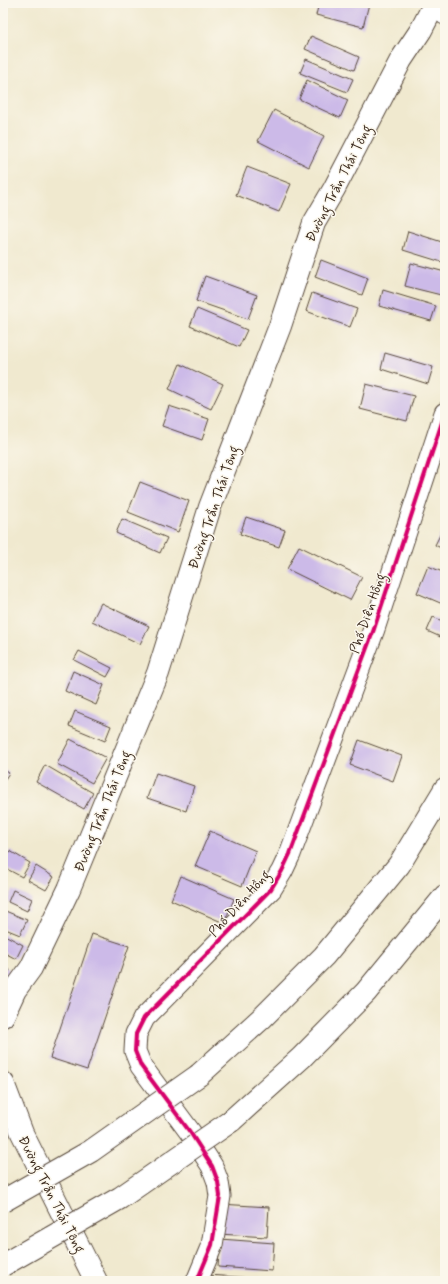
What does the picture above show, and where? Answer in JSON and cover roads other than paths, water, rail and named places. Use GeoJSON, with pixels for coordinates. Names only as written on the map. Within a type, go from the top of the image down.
{"type":"FeatureCollection","features":[{"type":"Feature","properties":{"kind":"main road","name":"Đường Trần Thái Tông"},"geometry":{"type":"LineString","coordinates":[[3,1015],[15,990],[30,968],[69,889],[158,674],[210,507],[280,326],[314,223],[334,189],[401,60],[421,30],[435,3]]}},
{"type":"Feature","properties":{"kind":"main road"},"geometry":{"type":"LineString","coordinates":[[3,1201],[91,1151],[199,1075],[263,1017],[324,956],[399,865],[445,789]]}},
{"type":"Feature","properties":{"kind":"main road"},"geometry":{"type":"LineString","coordinates":[[3,1265],[120,1198],[231,1120],[300,1058],[366,992],[445,896]]}},
{"type":"Feature","properties":{"kind":"main road","name":"Đường Trần Thái Tông"},"geometry":{"type":"LineString","coordinates":[[3,1083],[22,1133],[96,1281]]}},
{"type":"Feature","properties":{"kind":"street"},"geometry":{"type":"LineString","coordinates":[[443,3],[445,14]]}},
{"type":"Feature","properties":{"kind":"street","name":"Phố Diên Hồng"},"geometry":{"type":"LineString","coordinates":[[197,1281],[212,1245],[220,1196],[218,1182],[212,1166],[190,1132],[141,1066],[135,1051],[136,1034],[144,1018],[271,889],[282,871],[290,854],[374,629],[445,413]]}}]}
